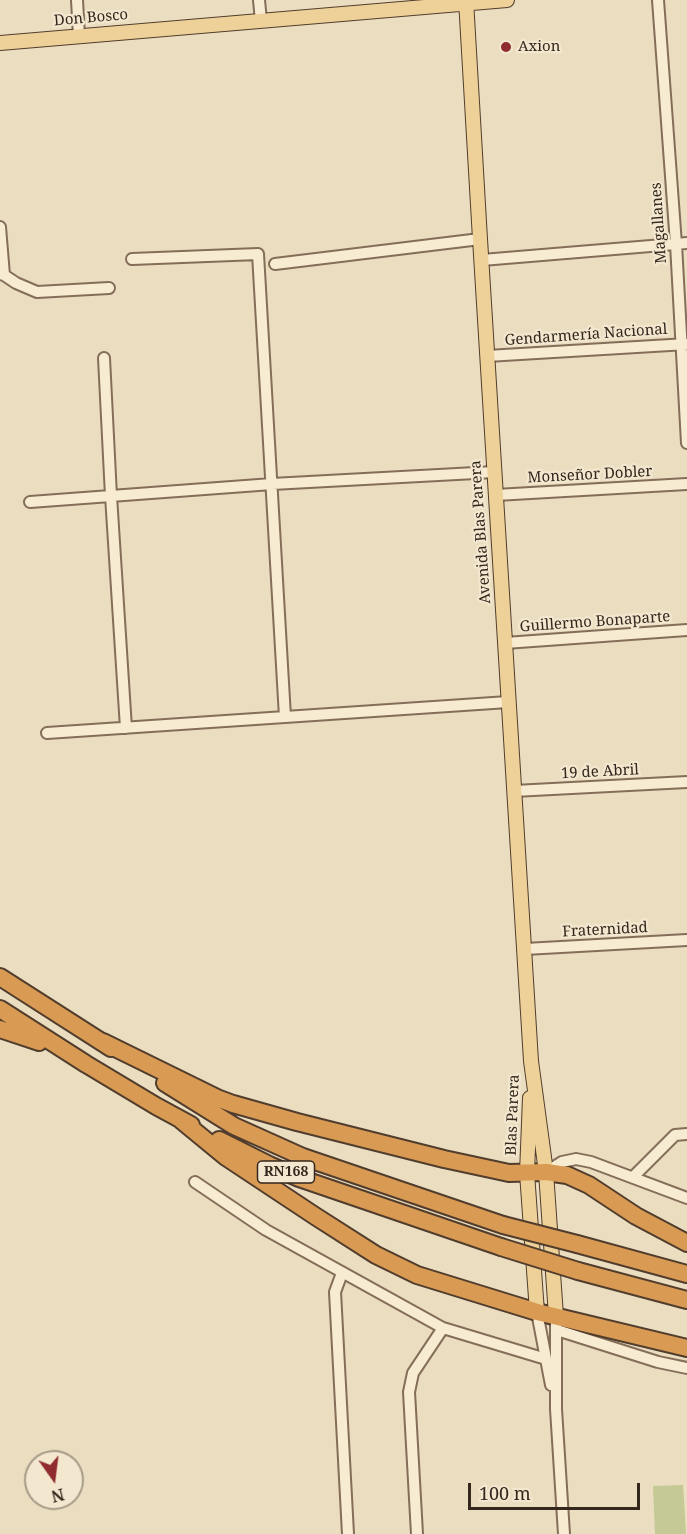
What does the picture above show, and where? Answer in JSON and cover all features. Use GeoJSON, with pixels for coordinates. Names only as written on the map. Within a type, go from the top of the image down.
{"type":"FeatureCollection","features":[{"type":"Feature","properties":{"kind":"highway","name":"RN168"},"geometry":{"type":"LineString","coordinates":[[0,977],[234,1126],[303,1157],[503,1225],[687,1274]]}},
{"type":"Feature","properties":{"kind":"highway"},"geometry":{"type":"LineString","coordinates":[[0,1009],[86,1064]]}},
{"type":"Feature","properties":{"kind":"highway","name":"RN168"},"geometry":{"type":"LineString","coordinates":[[0,1029],[35,1040],[86,1064],[231,1147],[299,1178],[501,1247],[578,1271],[687,1300]]}},
{"type":"Feature","properties":{"kind":"highway"},"geometry":{"type":"LineString","coordinates":[[103,1042],[233,1104],[444,1159],[509,1173],[546,1172],[567,1175],[589,1185],[636,1216],[687,1243]]}},
{"type":"Feature","properties":{"kind":"highway"},"geometry":{"type":"LineString","coordinates":[[182,1120],[226,1157],[376,1255],[417,1275],[537,1312],[557,1323],[687,1348]]}},
{"type":"Feature","properties":{"kind":"main road","name":"Don Bosco"},"geometry":{"type":"LineString","coordinates":[[0,43],[466,1],[507,0]]}},
{"type":"Feature","properties":{"kind":"main road","name":"Avenida Blas Parera"},"geometry":{"type":"LineString","coordinates":[[466,1],[531,1061]]}},
{"type":"Feature","properties":{"kind":"main road","name":"Blas Parera"},"geometry":{"type":"LineString","coordinates":[[531,1061],[546,1172],[557,1323]]}},
{"type":"Feature","properties":{"kind":"main road","name":"Blas Parera"},"geometry":{"type":"LineString","coordinates":[[531,1061],[527,1173],[537,1312]]}},
{"type":"Feature","properties":{"kind":"street"},"geometry":{"type":"LineString","coordinates":[[77,0],[79,36]]}},
{"type":"Feature","properties":{"kind":"street"},"geometry":{"type":"LineString","coordinates":[[259,0],[261,21]]}},
{"type":"Feature","properties":{"kind":"street","name":"Magallanes"},"geometry":{"type":"LineString","coordinates":[[658,0],[682,244],[687,443]]}},
{"type":"Feature","properties":{"kind":"street"},"geometry":{"type":"LineString","coordinates":[[0,227],[2,274],[16,284],[37,292],[108,288]]}},
{"type":"Feature","properties":{"kind":"street"},"geometry":{"type":"LineString","coordinates":[[276,264],[480,239]]}},
{"type":"Feature","properties":{"kind":"street"},"geometry":{"type":"LineString","coordinates":[[482,260],[682,244]]}},
{"type":"Feature","properties":{"kind":"street"},"geometry":{"type":"LineString","coordinates":[[132,259],[258,254],[285,717]]}},
{"type":"Feature","properties":{"kind":"street","name":"Gendarmería Nacional"},"geometry":{"type":"LineString","coordinates":[[487,356],[684,344]]}},
{"type":"Feature","properties":{"kind":"street"},"geometry":{"type":"LineString","coordinates":[[104,358],[126,728]]}},
{"type":"Feature","properties":{"kind":"street"},"geometry":{"type":"LineString","coordinates":[[30,502],[272,484],[494,472]]}},
{"type":"Feature","properties":{"kind":"street","name":"Monseñor Dobler"},"geometry":{"type":"LineString","coordinates":[[496,495],[687,484]]}},
{"type":"Feature","properties":{"kind":"street","name":"Guillermo Bonaparte"},"geometry":{"type":"LineString","coordinates":[[505,643],[687,630]]}},
{"type":"Feature","properties":{"kind":"street"},"geometry":{"type":"LineString","coordinates":[[47,733],[508,702]]}},
{"type":"Feature","properties":{"kind":"street","name":"19 de Abril"},"geometry":{"type":"LineString","coordinates":[[514,791],[687,782]]}},
{"type":"Feature","properties":{"kind":"street","name":"Fraternidad"},"geometry":{"type":"LineString","coordinates":[[525,949],[687,940]]}},
{"type":"Feature","properties":{"kind":"street"},"geometry":{"type":"LineString","coordinates":[[633,1177],[675,1135],[687,1134]]}},
{"type":"Feature","properties":{"kind":"street"},"geometry":{"type":"LineString","coordinates":[[546,1172],[562,1162],[576,1159],[591,1162],[687,1198]]}},
{"type":"Feature","properties":{"kind":"street"},"geometry":{"type":"LineString","coordinates":[[195,1182],[266,1230],[442,1328],[546,1359]]}},
{"type":"Feature","properties":{"kind":"street"},"geometry":{"type":"LineString","coordinates":[[342,1273],[335,1292],[348,1534]]}},
{"type":"Feature","properties":{"kind":"street","name":"Blas Parera"},"geometry":{"type":"LineString","coordinates":[[537,1312],[556,1409]]}},
{"type":"Feature","properties":{"kind":"street"},"geometry":{"type":"LineString","coordinates":[[557,1323],[658,1362],[687,1368]]}},
{"type":"Feature","properties":{"kind":"street","name":"Blas Parera"},"geometry":{"type":"LineString","coordinates":[[557,1323],[556,1409],[564,1534]]}},
{"type":"Feature","properties":{"kind":"street"},"geometry":{"type":"LineString","coordinates":[[417,1534],[409,1392],[413,1373],[442,1328]]}},
{"type":"Feature","properties":{"kind":"green space"},"geometry":{"type":"Polygon","coordinates":[[[683,1485],[686,1534],[655,1534],[653,1486],[683,1485]]]}},
{"type":"Feature","properties":{"kind":"place","name":"Axion"},"geometry":{"type":"Point","coordinates":[506,47]}}]}
